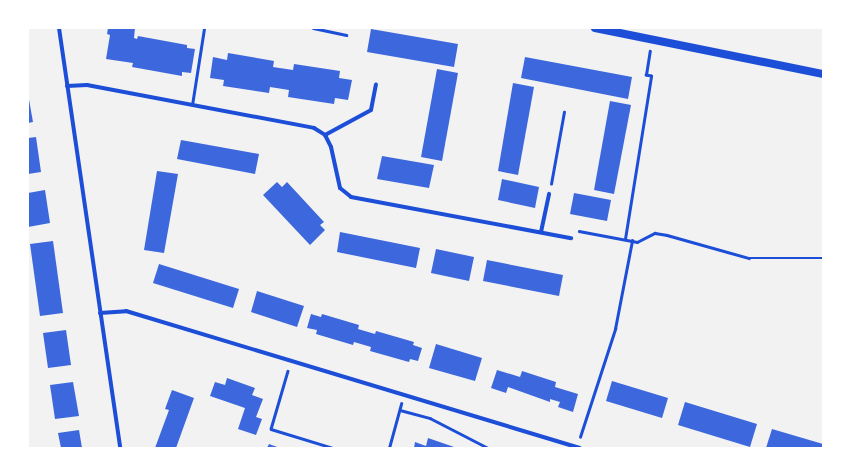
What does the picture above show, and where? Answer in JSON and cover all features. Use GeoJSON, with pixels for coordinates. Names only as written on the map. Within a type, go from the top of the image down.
{"type":"FeatureCollection","features":[{"type":"Feature","properties":{"kind":"main road"},"geometry":{"type":"LineString","coordinates":[[595,28],[652,38],[823,74]]}},
{"type":"Feature","properties":{"kind":"street"},"geometry":{"type":"LineString","coordinates":[[59,28],[120,448]]}},
{"type":"Feature","properties":{"kind":"street"},"geometry":{"type":"LineString","coordinates":[[325,135],[370,110],[376,84]]}},
{"type":"Feature","properties":{"kind":"street"},"geometry":{"type":"LineString","coordinates":[[67,86],[87,85],[314,128],[325,135],[331,147],[340,188],[351,197],[570,238]]}},
{"type":"Feature","properties":{"kind":"street"},"geometry":{"type":"LineString","coordinates":[[541,232],[549,194]]}},
{"type":"Feature","properties":{"kind":"street"},"geometry":{"type":"LineString","coordinates":[[100,313],[126,312],[578,448]]}},
{"type":"Feature","properties":{"kind":"lane"},"geometry":{"type":"LineString","coordinates":[[192,105],[204,28]]}},
{"type":"Feature","properties":{"kind":"lane"},"geometry":{"type":"LineString","coordinates":[[313,28],[346,35]]}},
{"type":"Feature","properties":{"kind":"path"},"geometry":{"type":"LineString","coordinates":[[625,239],[651,76],[646,75],[652,38]]}},
{"type":"Feature","properties":{"kind":"path"},"geometry":{"type":"LineString","coordinates":[[549,194],[564,112]]}},
{"type":"Feature","properties":{"kind":"path"},"geometry":{"type":"LineString","coordinates":[[570,238],[575,230],[632,241],[642,241],[655,232],[749,258],[823,258]]}},
{"type":"Feature","properties":{"kind":"path"},"geometry":{"type":"LineString","coordinates":[[578,448],[615,329],[632,241]]}},
{"type":"Feature","properties":{"kind":"path"},"geometry":{"type":"LineString","coordinates":[[290,361],[271,429],[333,448]]}},
{"type":"Feature","properties":{"kind":"path"},"geometry":{"type":"LineString","coordinates":[[388,448],[404,395]]}},
{"type":"Feature","properties":{"kind":"path"},"geometry":{"type":"LineString","coordinates":[[400,410],[430,418],[488,448]]}},
{"type":"Feature","properties":{"kind":"building"},"geometry":{"type":"Polygon","coordinates":[[[108,28],[135,28],[134,38],[137,39],[138,36],[187,45],[187,48],[195,49],[191,73],[182,72],[182,76],[132,67],[133,63],[106,59],[110,35],[107,34],[108,28]]]}},
{"type":"Feature","properties":{"kind":"building"},"geometry":{"type":"Polygon","coordinates":[[[371,29],[458,44],[454,67],[367,52],[371,29]]]}},
{"type":"Feature","properties":{"kind":"building"},"geometry":{"type":"Polygon","coordinates":[[[228,53],[274,61],[273,67],[293,70],[294,64],[340,71],[339,78],[352,80],[348,100],[335,98],[334,104],[288,97],[289,90],[270,87],[269,93],[223,86],[224,80],[210,78],[213,57],[227,60],[228,53]]]}},
{"type":"Feature","properties":{"kind":"building"},"geometry":{"type":"Polygon","coordinates":[[[525,57],[632,77],[628,99],[521,78],[525,57]]]}},
{"type":"Feature","properties":{"kind":"building"},"geometry":{"type":"Polygon","coordinates":[[[437,69],[458,73],[442,161],[421,157],[437,69]]]}},
{"type":"Feature","properties":{"kind":"building"},"geometry":{"type":"Polygon","coordinates":[[[513,83],[534,87],[518,175],[498,171],[513,83]]]}},
{"type":"Feature","properties":{"kind":"building"},"geometry":{"type":"Polygon","coordinates":[[[28,94],[33,122],[28,123],[28,94]]]}},
{"type":"Feature","properties":{"kind":"building"},"geometry":{"type":"Polygon","coordinates":[[[610,101],[631,105],[614,194],[594,190],[610,101]]]}},
{"type":"Feature","properties":{"kind":"building"},"geometry":{"type":"Polygon","coordinates":[[[36,137],[41,172],[28,174],[28,138],[36,137]]]}},
{"type":"Feature","properties":{"kind":"building"},"geometry":{"type":"Polygon","coordinates":[[[181,140],[259,154],[255,174],[177,159],[181,140]]]}},
{"type":"Feature","properties":{"kind":"building"},"geometry":{"type":"Polygon","coordinates":[[[382,156],[434,165],[429,188],[377,179],[382,156]]]}},
{"type":"Feature","properties":{"kind":"building"},"geometry":{"type":"Polygon","coordinates":[[[157,171],[178,174],[164,253],[144,250],[157,171]]]}},
{"type":"Feature","properties":{"kind":"building"},"geometry":{"type":"Polygon","coordinates":[[[502,179],[539,187],[535,208],[498,200],[502,179]]]}},
{"type":"Feature","properties":{"kind":"building"},"geometry":{"type":"Polygon","coordinates":[[[277,182],[282,187],[287,182],[324,222],[320,225],[325,230],[310,245],[263,195],[277,182]]]}},
{"type":"Feature","properties":{"kind":"building"},"geometry":{"type":"Polygon","coordinates":[[[45,190],[50,223],[28,227],[28,193],[45,190]]]}},
{"type":"Feature","properties":{"kind":"building"},"geometry":{"type":"Polygon","coordinates":[[[574,193],[611,200],[607,221],[570,214],[574,193]]]}},
{"type":"Feature","properties":{"kind":"building"},"geometry":{"type":"Polygon","coordinates":[[[340,232],[420,248],[416,268],[337,252],[340,232]]]}},
{"type":"Feature","properties":{"kind":"building"},"geometry":{"type":"Polygon","coordinates":[[[53,241],[63,313],[40,316],[30,244],[53,241]]]}},
{"type":"Feature","properties":{"kind":"building"},"geometry":{"type":"Polygon","coordinates":[[[436,249],[474,257],[469,281],[431,273],[436,249]]]}},
{"type":"Feature","properties":{"kind":"building"},"geometry":{"type":"Polygon","coordinates":[[[487,260],[563,275],[559,296],[483,281],[487,260]]]}},
{"type":"Feature","properties":{"kind":"building"},"geometry":{"type":"Polygon","coordinates":[[[159,264],[239,289],[233,308],[153,283],[159,264]]]}},
{"type":"Feature","properties":{"kind":"building"},"geometry":{"type":"Polygon","coordinates":[[[257,291],[304,306],[297,327],[251,312],[257,291]]]}},
{"type":"Feature","properties":{"kind":"building"},"geometry":{"type":"Polygon","coordinates":[[[311,314],[321,317],[322,314],[359,325],[358,329],[375,334],[376,331],[414,342],[413,345],[422,348],[418,361],[410,359],[409,362],[370,351],[371,347],[354,342],[353,345],[316,334],[317,330],[307,328],[311,314]]]}},
{"type":"Feature","properties":{"kind":"building"},"geometry":{"type":"Polygon","coordinates":[[[66,330],[71,365],[48,368],[43,333],[66,330]]]}},
{"type":"Feature","properties":{"kind":"building"},"geometry":{"type":"Polygon","coordinates":[[[436,344],[482,358],[475,381],[429,368],[436,344]]]}},
{"type":"Feature","properties":{"kind":"building"},"geometry":{"type":"Polygon","coordinates":[[[497,370],[520,377],[522,371],[556,382],[555,387],[578,394],[573,412],[558,407],[560,402],[550,399],[550,402],[508,387],[506,393],[491,388],[497,370]]]}},
{"type":"Feature","properties":{"kind":"building"},"geometry":{"type":"Polygon","coordinates":[[[227,378],[255,388],[252,395],[263,399],[256,417],[262,419],[256,435],[238,429],[245,408],[210,396],[215,382],[225,385],[227,378]]]}},
{"type":"Feature","properties":{"kind":"building"},"geometry":{"type":"Polygon","coordinates":[[[612,381],[668,398],[662,418],[606,401],[612,381]]]}},
{"type":"Feature","properties":{"kind":"building"},"geometry":{"type":"Polygon","coordinates":[[[73,382],[79,416],[55,419],[50,385],[73,382]]]}},
{"type":"Feature","properties":{"kind":"building"},"geometry":{"type":"Polygon","coordinates":[[[172,390],[194,398],[176,448],[155,448],[169,410],[165,409],[172,390]]]}},
{"type":"Feature","properties":{"kind":"building"},"geometry":{"type":"Polygon","coordinates":[[[685,402],[757,424],[750,447],[678,425],[685,402]]]}},
{"type":"Feature","properties":{"kind":"building"},"geometry":{"type":"Polygon","coordinates":[[[772,429],[823,444],[823,448],[766,448],[772,429]]]}},
{"type":"Feature","properties":{"kind":"building"},"geometry":{"type":"Polygon","coordinates":[[[79,430],[82,448],[61,448],[58,433],[79,430]]]}},
{"type":"Feature","properties":{"kind":"building"},"geometry":{"type":"Polygon","coordinates":[[[428,438],[457,448],[414,448],[415,442],[426,446],[428,438]]]}},
{"type":"Feature","properties":{"kind":"building"},"geometry":{"type":"Polygon","coordinates":[[[269,444],[280,448],[267,448],[269,444]]]}}]}
